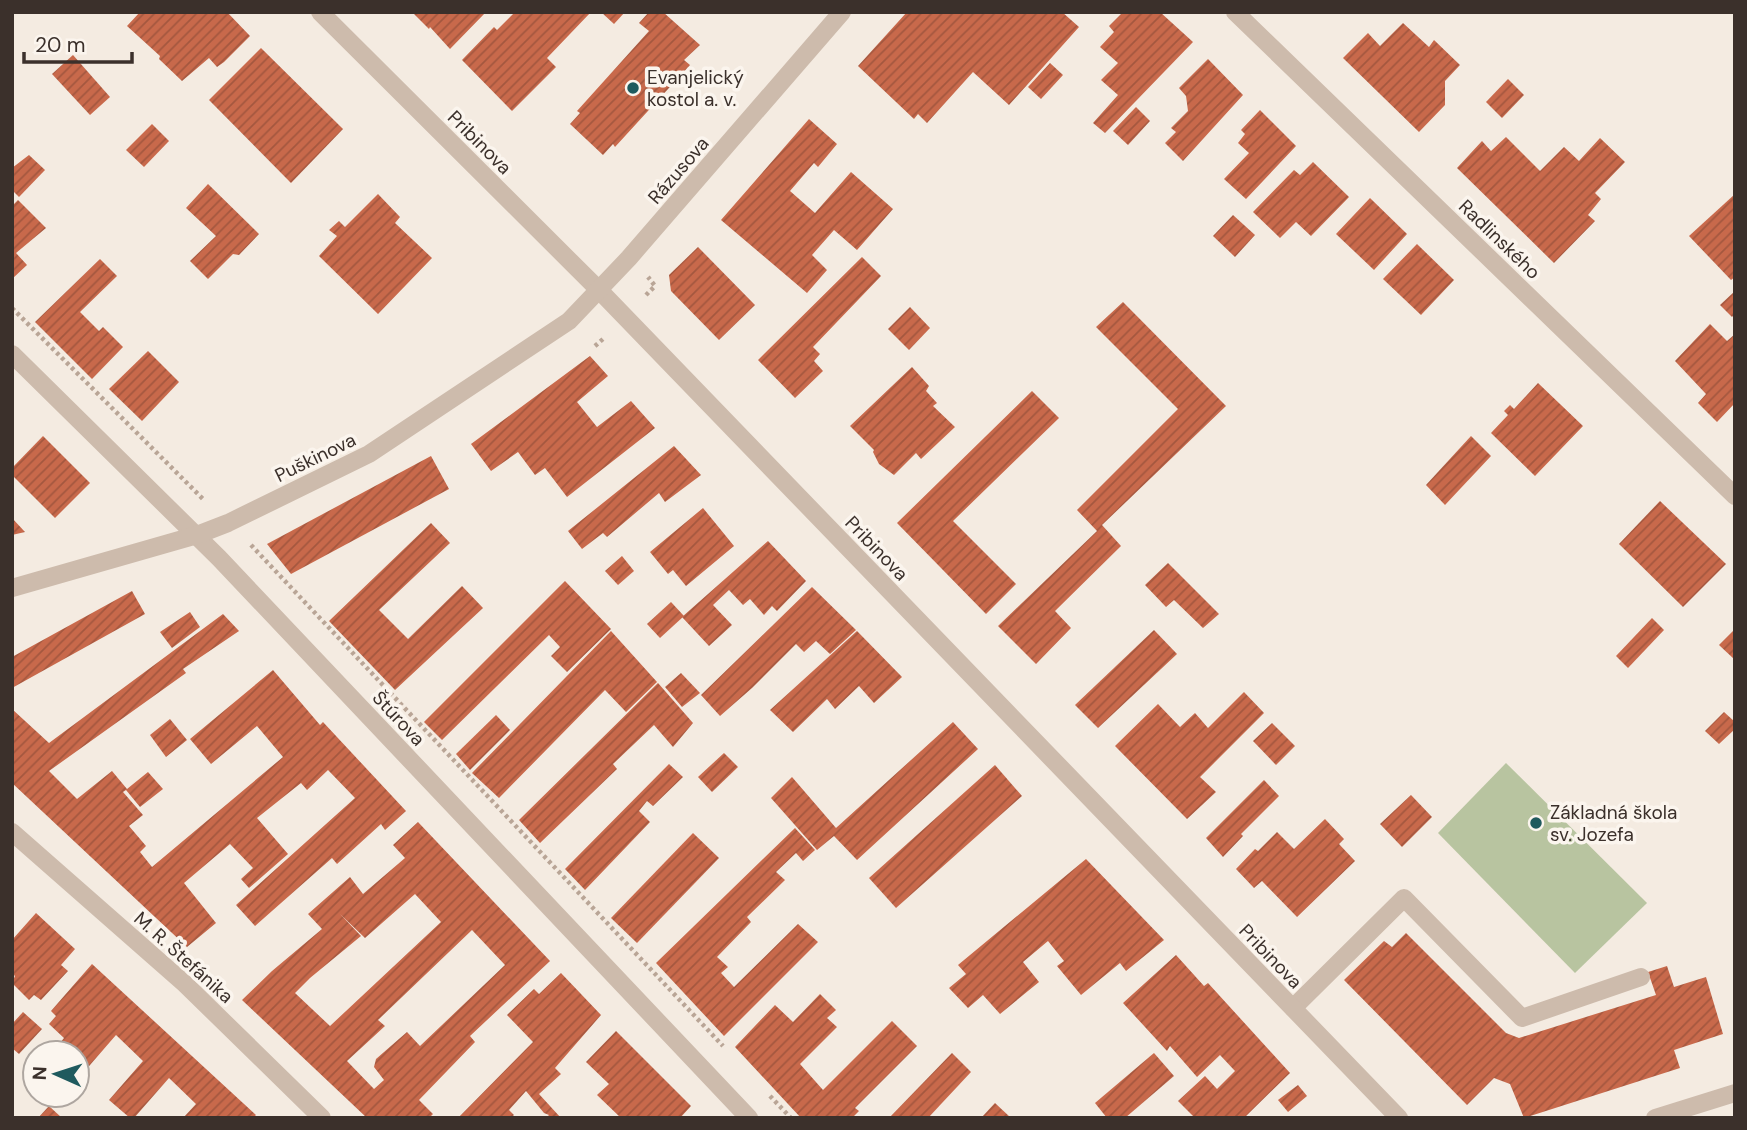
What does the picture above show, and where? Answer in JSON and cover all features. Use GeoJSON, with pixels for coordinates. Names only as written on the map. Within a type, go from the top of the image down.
{"type":"FeatureCollection","features":[{"type":"Feature","properties":{"kind":"street","name":"Pribinova"},"geometry":{"type":"LineString","coordinates":[[320,12],[599,290],[1399,1118]]}},
{"type":"Feature","properties":{"kind":"street","name":"Rázusova"},"geometry":{"type":"LineString","coordinates":[[599,290],[842,12]]}},
{"type":"Feature","properties":{"kind":"street","name":"Radlinského"},"geometry":{"type":"LineString","coordinates":[[1235,12],[1735,496]]}},
{"type":"Feature","properties":{"kind":"street","name":"Puškinova"},"geometry":{"type":"LineString","coordinates":[[12,588],[197,535],[229,523],[369,454],[569,321],[599,290]]}},
{"type":"Feature","properties":{"kind":"street","name":"Štúrova"},"geometry":{"type":"LineString","coordinates":[[12,354],[197,535],[749,1118]]}},
{"type":"Feature","properties":{"kind":"street","name":"M. R. Štefánika"},"geometry":{"type":"LineString","coordinates":[[12,832],[185,984],[322,1118]]}},
{"type":"Feature","properties":{"kind":"street"},"geometry":{"type":"LineString","coordinates":[[1293,1009],[1404,898],[1522,1018],[1641,977]]}},
{"type":"Feature","properties":{"kind":"street"},"geometry":{"type":"LineString","coordinates":[[1655,1118],[1735,1093]]}},
{"type":"Feature","properties":{"kind":"path"},"geometry":{"type":"LineString","coordinates":[[645,274],[655,286],[646,295]]}},
{"type":"Feature","properties":{"kind":"path"},"geometry":{"type":"LineString","coordinates":[[12,308],[203,499]]}},
{"type":"Feature","properties":{"kind":"path"},"geometry":{"type":"LineString","coordinates":[[595,346],[603,339]]}},
{"type":"Feature","properties":{"kind":"path"},"geometry":{"type":"LineString","coordinates":[[251,545],[724,1047]]}},
{"type":"Feature","properties":{"kind":"path"},"geometry":{"type":"LineString","coordinates":[[762,1088],[790,1118]]}},
{"type":"Feature","properties":{"kind":"green space"},"geometry":{"type":"Polygon","coordinates":[[[1506,763],[1647,903],[1575,973],[1438,833],[1506,763]]]}},
{"type":"Feature","properties":{"kind":"building"},"geometry":{"type":"Polygon","coordinates":[[[140,12],[227,12],[250,36],[217,67],[209,58],[182,81],[159,59],[160,56],[127,26],[140,12]]]}},
{"type":"Feature","properties":{"kind":"building"},"geometry":{"type":"Polygon","coordinates":[[[412,12],[486,12],[450,49],[412,12]]]}},
{"type":"Feature","properties":{"kind":"building"},"geometry":{"type":"Polygon","coordinates":[[[515,12],[591,12],[547,58],[556,67],[512,111],[462,60],[494,27],[497,30],[515,12]]]}},
{"type":"Feature","properties":{"kind":"building"},"geometry":{"type":"Polygon","coordinates":[[[601,12],[625,12],[614,24],[601,12]]]}},
{"type":"Feature","properties":{"kind":"building","name":"Evanjelický kostol a. v."},"geometry":{"type":"Polygon","coordinates":[[[649,12],[663,12],[700,45],[684,60],[690,65],[615,147],[613,144],[603,155],[570,124],[580,113],[577,111],[649,31],[639,23],[649,12]]]}},
{"type":"Feature","properties":{"kind":"building"},"geometry":{"type":"Polygon","coordinates":[[[907,12],[1062,12],[1079,27],[1009,105],[973,72],[927,123],[918,114],[914,119],[858,66],[907,12]]]}},
{"type":"Feature","properties":{"kind":"building"},"geometry":{"type":"Polygon","coordinates":[[[1123,12],[1160,12],[1193,42],[1105,133],[1093,123],[1118,95],[1101,80],[1118,63],[1100,47],[1114,32],[1109,26],[1123,12]]]}},
{"type":"Feature","properties":{"kind":"building"},"geometry":{"type":"Polygon","coordinates":[[[1403,23],[1429,47],[1434,40],[1460,65],[1445,81],[1445,105],[1419,132],[1343,58],[1368,33],[1380,46],[1403,23]]]}},
{"type":"Feature","properties":{"kind":"building"},"geometry":{"type":"Polygon","coordinates":[[[261,48],[343,129],[291,183],[209,100],[261,48]]]}},
{"type":"Feature","properties":{"kind":"building"},"geometry":{"type":"Polygon","coordinates":[[[73,55],[110,97],[90,115],[52,74],[73,55]]]}},
{"type":"Feature","properties":{"kind":"building"},"geometry":{"type":"Polygon","coordinates":[[[1208,59],[1243,95],[1183,161],[1165,143],[1176,132],[1171,128],[1188,111],[1186,96],[1179,88],[1208,59]]]}},
{"type":"Feature","properties":{"kind":"building"},"geometry":{"type":"Polygon","coordinates":[[[1050,63],[1063,75],[1041,99],[1028,87],[1050,63]]]}},
{"type":"Feature","properties":{"kind":"building"},"geometry":{"type":"Polygon","coordinates":[[[1508,79],[1524,95],[1502,118],[1486,102],[1508,79]]]}},
{"type":"Feature","properties":{"kind":"building"},"geometry":{"type":"Polygon","coordinates":[[[1136,107],[1150,121],[1128,145],[1113,131],[1136,107]]]}},
{"type":"Feature","properties":{"kind":"building"},"geometry":{"type":"Polygon","coordinates":[[[1260,110],[1296,146],[1246,199],[1224,179],[1249,153],[1238,143],[1245,134],[1241,130],[1260,110]]]}},
{"type":"Feature","properties":{"kind":"building"},"geometry":{"type":"Polygon","coordinates":[[[809,119],[837,144],[818,167],[814,163],[790,191],[815,213],[851,172],[893,209],[857,250],[834,230],[812,255],[827,270],[807,293],[721,220],[809,119]]]}},
{"type":"Feature","properties":{"kind":"building"},"geometry":{"type":"Polygon","coordinates":[[[152,124],[169,141],[144,167],[126,150],[152,124]]]}},
{"type":"Feature","properties":{"kind":"building"},"geometry":{"type":"Polygon","coordinates":[[[1506,137],[1540,171],[1564,147],[1579,161],[1600,138],[1625,162],[1595,193],[1601,199],[1588,215],[1595,221],[1554,263],[1457,168],[1482,141],[1491,151],[1506,137]]]}},
{"type":"Feature","properties":{"kind":"building"},"geometry":{"type":"Polygon","coordinates":[[[29,155],[45,170],[19,197],[12,190],[12,168],[29,155]]]}},
{"type":"Feature","properties":{"kind":"building"},"geometry":{"type":"Polygon","coordinates":[[[1313,162],[1349,197],[1311,236],[1296,222],[1280,238],[1253,212],[1294,170],[1300,175],[1313,162]]]}},
{"type":"Feature","properties":{"kind":"building"},"geometry":{"type":"Polygon","coordinates":[[[208,184],[259,234],[239,255],[233,254],[208,279],[190,261],[216,236],[186,208],[208,184]]]}},
{"type":"Feature","properties":{"kind":"building"},"geometry":{"type":"Polygon","coordinates":[[[378,194],[400,217],[395,223],[432,258],[378,314],[319,256],[337,236],[329,230],[339,221],[345,227],[378,194]]]}},
{"type":"Feature","properties":{"kind":"building"},"geometry":{"type":"Polygon","coordinates":[[[1735,194],[1735,277],[1731,280],[1689,236],[1735,194]]]}},
{"type":"Feature","properties":{"kind":"building"},"geometry":{"type":"Polygon","coordinates":[[[1370,198],[1407,234],[1374,270],[1336,234],[1370,198]]]}},
{"type":"Feature","properties":{"kind":"building"},"geometry":{"type":"Polygon","coordinates":[[[18,200],[46,228],[16,253],[27,265],[12,279],[12,206],[18,200]]]}},
{"type":"Feature","properties":{"kind":"building"},"geometry":{"type":"Polygon","coordinates":[[[1233,215],[1255,235],[1235,257],[1213,236],[1233,215]]]}},
{"type":"Feature","properties":{"kind":"building"},"geometry":{"type":"Polygon","coordinates":[[[1417,244],[1454,280],[1421,315],[1383,279],[1417,244]]]}},
{"type":"Feature","properties":{"kind":"building"},"geometry":{"type":"Polygon","coordinates":[[[698,247],[755,305],[719,340],[671,291],[669,275],[698,247]]]}},
{"type":"Feature","properties":{"kind":"building"},"geometry":{"type":"Polygon","coordinates":[[[862,257],[881,276],[813,347],[820,354],[814,361],[823,371],[795,398],[758,360],[862,257]]]}},
{"type":"Feature","properties":{"kind":"building"},"geometry":{"type":"Polygon","coordinates":[[[100,259],[117,276],[80,312],[99,331],[103,327],[123,347],[92,379],[35,322],[100,259]]]}},
{"type":"Feature","properties":{"kind":"building"},"geometry":{"type":"Polygon","coordinates":[[[1735,291],[1735,314],[1732,317],[1720,305],[1735,291]]]}},
{"type":"Feature","properties":{"kind":"building"},"geometry":{"type":"Polygon","coordinates":[[[1123,302],[1226,406],[1102,525],[1121,546],[1055,611],[1071,628],[1036,664],[998,626],[1097,531],[1077,510],[1178,409],[1096,327],[1123,302]]]}},
{"type":"Feature","properties":{"kind":"building"},"geometry":{"type":"Polygon","coordinates":[[[910,307],[930,328],[909,350],[888,329],[910,307]]]}},
{"type":"Feature","properties":{"kind":"building"},"geometry":{"type":"Polygon","coordinates":[[[1710,324],[1727,341],[1735,334],[1735,403],[1717,422],[1698,403],[1706,394],[1675,361],[1710,324]]]}},
{"type":"Feature","properties":{"kind":"building"},"geometry":{"type":"Polygon","coordinates":[[[148,351],[179,382],[142,421],[109,389],[148,351]]]}},
{"type":"Feature","properties":{"kind":"building"},"geometry":{"type":"Polygon","coordinates":[[[590,356],[608,376],[577,402],[597,427],[631,401],[655,428],[567,497],[545,468],[535,475],[518,452],[491,471],[471,444],[590,356]]]}},
{"type":"Feature","properties":{"kind":"building"},"geometry":{"type":"Polygon","coordinates":[[[912,367],[929,386],[926,391],[937,403],[933,406],[955,427],[921,459],[916,453],[894,475],[879,464],[874,450],[850,426],[912,367]]]}},
{"type":"Feature","properties":{"kind":"building"},"geometry":{"type":"Polygon","coordinates":[[[1538,383],[1583,426],[1535,476],[1491,433],[1508,415],[1504,411],[1510,405],[1514,409],[1538,383]]]}},
{"type":"Feature","properties":{"kind":"building"},"geometry":{"type":"Polygon","coordinates":[[[1032,391],[1059,418],[953,521],[1016,584],[986,614],[897,523],[1032,391]]]}},
{"type":"Feature","properties":{"kind":"building"},"geometry":{"type":"Polygon","coordinates":[[[43,436],[90,483],[55,518],[12,475],[12,468],[43,436]]]}},
{"type":"Feature","properties":{"kind":"building"},"geometry":{"type":"Polygon","coordinates":[[[1471,436],[1491,456],[1445,505],[1426,485],[1471,436]]]}},
{"type":"Feature","properties":{"kind":"building"},"geometry":{"type":"Polygon","coordinates":[[[674,446],[701,475],[665,502],[659,493],[607,537],[603,533],[582,549],[568,531],[674,446]]]}},
{"type":"Feature","properties":{"kind":"building"},"geometry":{"type":"Polygon","coordinates":[[[431,456],[449,489],[291,574],[267,544],[431,456]]]}},
{"type":"Feature","properties":{"kind":"building"},"geometry":{"type":"Polygon","coordinates":[[[1660,501],[1726,564],[1683,607],[1619,544],[1660,501]]]}},
{"type":"Feature","properties":{"kind":"building"},"geometry":{"type":"Polygon","coordinates":[[[703,508],[734,546],[686,586],[673,570],[668,574],[650,552],[703,508]]]}},
{"type":"Feature","properties":{"kind":"building"},"geometry":{"type":"Polygon","coordinates":[[[12,518],[25,532],[12,535],[12,518]]]}},
{"type":"Feature","properties":{"kind":"building"},"geometry":{"type":"Polygon","coordinates":[[[431,523],[450,543],[379,610],[408,639],[462,586],[483,608],[395,690],[329,621],[431,523]]]}},
{"type":"Feature","properties":{"kind":"building"},"geometry":{"type":"Polygon","coordinates":[[[768,541],[806,581],[777,611],[772,606],[764,615],[750,599],[743,605],[729,590],[713,605],[732,625],[709,646],[682,617],[768,541]]]}},
{"type":"Feature","properties":{"kind":"building"},"geometry":{"type":"Polygon","coordinates":[[[622,556],[634,571],[618,585],[605,571],[622,556]]]}},
{"type":"Feature","properties":{"kind":"building"},"geometry":{"type":"Polygon","coordinates":[[[1168,563],[1219,614],[1203,628],[1174,600],[1166,607],[1145,585],[1168,563]]]}},
{"type":"Feature","properties":{"kind":"building"},"geometry":{"type":"Polygon","coordinates":[[[565,581],[611,629],[567,672],[551,656],[560,647],[549,635],[442,740],[424,722],[565,581]]]}},
{"type":"Feature","properties":{"kind":"building"},"geometry":{"type":"Polygon","coordinates":[[[812,587],[856,630],[830,654],[816,641],[804,652],[796,644],[720,716],[701,695],[812,587]]]}},
{"type":"Feature","properties":{"kind":"building"},"geometry":{"type":"Polygon","coordinates":[[[132,591],[145,614],[12,688],[12,657],[132,591]]]}},
{"type":"Feature","properties":{"kind":"building"},"geometry":{"type":"Polygon","coordinates":[[[671,602],[684,616],[660,638],[647,624],[671,602]]]}},
{"type":"Feature","properties":{"kind":"building"},"geometry":{"type":"Polygon","coordinates":[[[190,612],[200,627],[172,648],[160,632],[190,612]]]}},
{"type":"Feature","properties":{"kind":"building"},"geometry":{"type":"Polygon","coordinates":[[[223,614],[239,631],[183,669],[186,673],[49,771],[77,799],[112,771],[127,789],[148,772],[163,789],[140,807],[126,790],[123,792],[143,815],[129,826],[146,846],[140,852],[152,867],[283,757],[257,726],[211,764],[190,739],[273,670],[320,725],[323,722],[406,811],[385,830],[381,824],[337,864],[332,858],[255,926],[236,905],[355,798],[328,770],[307,790],[301,783],[257,818],[288,854],[249,888],[241,879],[253,868],[230,844],[184,883],[216,923],[187,947],[12,783],[12,709],[49,743],[223,614]]]}},
{"type":"Feature","properties":{"kind":"building"},"geometry":{"type":"Polygon","coordinates":[[[1652,618],[1664,630],[1628,668],[1616,656],[1652,618]]]}},
{"type":"Feature","properties":{"kind":"building"},"geometry":{"type":"Polygon","coordinates":[[[1735,629],[1735,660],[1719,645],[1735,629]]]}},
{"type":"Feature","properties":{"kind":"building"},"geometry":{"type":"Polygon","coordinates":[[[1154,630],[1177,654],[1098,728],[1075,705],[1154,630]]]}},
{"type":"Feature","properties":{"kind":"building"},"geometry":{"type":"Polygon","coordinates":[[[611,631],[657,682],[626,712],[605,690],[499,798],[472,773],[611,631]]]}},
{"type":"Feature","properties":{"kind":"building"},"geometry":{"type":"Polygon","coordinates":[[[857,631],[902,677],[874,703],[859,686],[835,709],[827,699],[793,732],[770,710],[857,631]]]}},
{"type":"Feature","properties":{"kind":"building"},"geometry":{"type":"Polygon","coordinates":[[[681,673],[700,693],[682,707],[665,687],[681,673]]]}},
{"type":"Feature","properties":{"kind":"building"},"geometry":{"type":"Polygon","coordinates":[[[658,683],[693,723],[673,747],[654,725],[613,764],[617,769],[540,843],[519,820],[658,683]]]}},
{"type":"Feature","properties":{"kind":"building"},"geometry":{"type":"Polygon","coordinates":[[[1244,692],[1264,713],[1200,777],[1216,792],[1187,819],[1115,746],[1158,704],[1180,727],[1195,713],[1208,728],[1244,692]]]}},
{"type":"Feature","properties":{"kind":"building"},"geometry":{"type":"Polygon","coordinates":[[[1724,712],[1735,722],[1735,729],[1719,744],[1705,731],[1724,712]]]}},
{"type":"Feature","properties":{"kind":"building"},"geometry":{"type":"Polygon","coordinates":[[[496,715],[510,730],[470,770],[456,754],[496,715]]]}},
{"type":"Feature","properties":{"kind":"building"},"geometry":{"type":"Polygon","coordinates":[[[170,719],[187,740],[166,757],[150,735],[170,719]]]}},
{"type":"Feature","properties":{"kind":"building"},"geometry":{"type":"Polygon","coordinates":[[[953,722],[978,749],[857,860],[834,836],[817,850],[771,798],[792,777],[836,828],[953,722]]]}},
{"type":"Feature","properties":{"kind":"building"},"geometry":{"type":"Polygon","coordinates":[[[1272,723],[1295,746],[1276,765],[1253,741],[1272,723]]]}},
{"type":"Feature","properties":{"kind":"building"},"geometry":{"type":"Polygon","coordinates":[[[724,753],[738,767],[712,792],[698,777],[724,753]]]}},
{"type":"Feature","properties":{"kind":"building"},"geometry":{"type":"Polygon","coordinates":[[[669,764],[683,777],[653,806],[647,801],[639,811],[650,822],[585,890],[565,869],[669,764]]]}},
{"type":"Feature","properties":{"kind":"building"},"geometry":{"type":"Polygon","coordinates":[[[995,765],[1022,796],[896,908],[869,878],[995,765]]]}},
{"type":"Feature","properties":{"kind":"building"},"geometry":{"type":"Polygon","coordinates":[[[1264,780],[1279,796],[1241,834],[1243,836],[1223,857],[1206,838],[1264,780]]]}},
{"type":"Feature","properties":{"kind":"building"},"geometry":{"type":"Polygon","coordinates":[[[1411,795],[1432,817],[1402,847],[1380,824],[1411,795]]]}},
{"type":"Feature","properties":{"kind":"building"},"geometry":{"type":"Polygon","coordinates":[[[1325,819],[1344,839],[1339,844],[1355,861],[1297,917],[1262,881],[1254,888],[1236,869],[1255,849],[1258,851],[1277,832],[1294,849],[1325,819]]]}},
{"type":"Feature","properties":{"kind":"building"},"geometry":{"type":"Polygon","coordinates":[[[418,822],[550,961],[470,1036],[475,1042],[419,1100],[433,1114],[429,1118],[367,1118],[242,1000],[322,929],[308,914],[350,877],[363,894],[405,858],[393,845],[418,822]],[[415,894],[365,938],[340,914],[361,936],[295,993],[330,1026],[441,922],[415,894]],[[472,930],[378,1020],[385,1026],[347,1061],[374,1089],[384,1080],[374,1067],[376,1059],[407,1032],[420,1046],[505,965],[472,930]]]}},
{"type":"Feature","properties":{"kind":"building"},"geometry":{"type":"Polygon","coordinates":[[[795,828],[815,850],[803,861],[796,853],[776,872],[785,880],[747,917],[751,922],[717,957],[728,967],[721,973],[734,987],[798,924],[818,942],[724,1036],[656,963],[795,828]]]}},
{"type":"Feature","properties":{"kind":"building"},"geometry":{"type":"Polygon","coordinates":[[[693,833],[719,858],[637,943],[611,918],[693,833]]]}},
{"type":"Feature","properties":{"kind":"building"},"geometry":{"type":"Polygon","coordinates":[[[1086,859],[1164,940],[1126,971],[1120,963],[1081,995],[1057,966],[1064,961],[1048,941],[1023,962],[1039,982],[1000,1014],[983,995],[968,1008],[949,988],[966,974],[958,965],[1086,859]]]}},
{"type":"Feature","properties":{"kind":"building"},"geometry":{"type":"Polygon","coordinates":[[[36,913],[75,949],[61,965],[68,971],[41,1000],[34,995],[29,1000],[12,983],[15,976],[12,973],[12,940],[36,913]]]}},
{"type":"Feature","properties":{"kind":"building"},"geometry":{"type":"Polygon","coordinates":[[[1406,933],[1506,1033],[1519,1038],[1656,995],[1648,972],[1667,966],[1674,987],[1706,977],[1723,1034],[1674,1050],[1680,1068],[1524,1118],[1510,1084],[1494,1078],[1467,1105],[1344,980],[1384,941],[1392,947],[1406,933]]]}},
{"type":"Feature","properties":{"kind":"building"},"geometry":{"type":"Polygon","coordinates":[[[1176,955],[1204,986],[1208,983],[1290,1073],[1244,1118],[1195,1118],[1178,1101],[1205,1076],[1217,1089],[1235,1071],[1220,1055],[1197,1077],[1170,1046],[1167,1051],[1123,1003],[1176,955]]]}},
{"type":"Feature","properties":{"kind":"building"},"geometry":{"type":"Polygon","coordinates":[[[92,964],[256,1115],[253,1118],[183,1118],[196,1104],[169,1078],[134,1118],[130,1118],[109,1100],[143,1061],[116,1035],[91,1064],[91,1039],[63,1039],[49,1024],[56,1016],[51,1011],[92,964]]]}},
{"type":"Feature","properties":{"kind":"building"},"geometry":{"type":"Polygon","coordinates":[[[561,973],[601,1015],[555,1068],[561,1074],[539,1094],[561,1118],[546,1118],[549,1115],[544,1113],[526,1091],[509,1110],[514,1115],[511,1118],[458,1118],[533,1042],[507,1015],[534,989],[539,994],[561,973]]]}},
{"type":"Feature","properties":{"kind":"building"},"geometry":{"type":"Polygon","coordinates":[[[820,994],[836,1010],[827,1018],[837,1027],[800,1064],[823,1090],[892,1021],[917,1046],[855,1108],[859,1111],[852,1118],[801,1118],[735,1047],[775,1005],[793,1022],[820,994]]]}},
{"type":"Feature","properties":{"kind":"building"},"geometry":{"type":"Polygon","coordinates":[[[23,1012],[42,1029],[33,1039],[21,1039],[19,1054],[12,1048],[12,1024],[23,1012]]]}},
{"type":"Feature","properties":{"kind":"building"},"geometry":{"type":"Polygon","coordinates":[[[616,1031],[691,1106],[680,1118],[621,1118],[597,1095],[609,1084],[586,1062],[616,1031]]]}},
{"type":"Feature","properties":{"kind":"building"},"geometry":{"type":"Polygon","coordinates":[[[952,1053],[971,1072],[928,1118],[889,1118],[952,1053]]]}},
{"type":"Feature","properties":{"kind":"building"},"geometry":{"type":"Polygon","coordinates":[[[1154,1053],[1174,1076],[1125,1118],[1107,1118],[1095,1103],[1154,1053]]]}},
{"type":"Feature","properties":{"kind":"building"},"geometry":{"type":"Polygon","coordinates":[[[1298,1085],[1307,1096],[1288,1112],[1278,1100],[1298,1085]]]}},
{"type":"Feature","properties":{"kind":"building"},"geometry":{"type":"Polygon","coordinates":[[[995,1103],[1011,1118],[981,1118],[995,1103]]]}},
{"type":"Feature","properties":{"kind":"building"},"geometry":{"type":"Polygon","coordinates":[[[46,1109],[52,1109],[62,1118],[38,1118],[46,1109]]]}},
{"type":"Feature","properties":{"kind":"place","name":"Evanjelický kostol a. v."},"geometry":{"type":"Point","coordinates":[633,88]}},
{"type":"Feature","properties":{"kind":"place","name":"Základná škola sv. Jozefa"},"geometry":{"type":"Point","coordinates":[1536,823]}}]}
